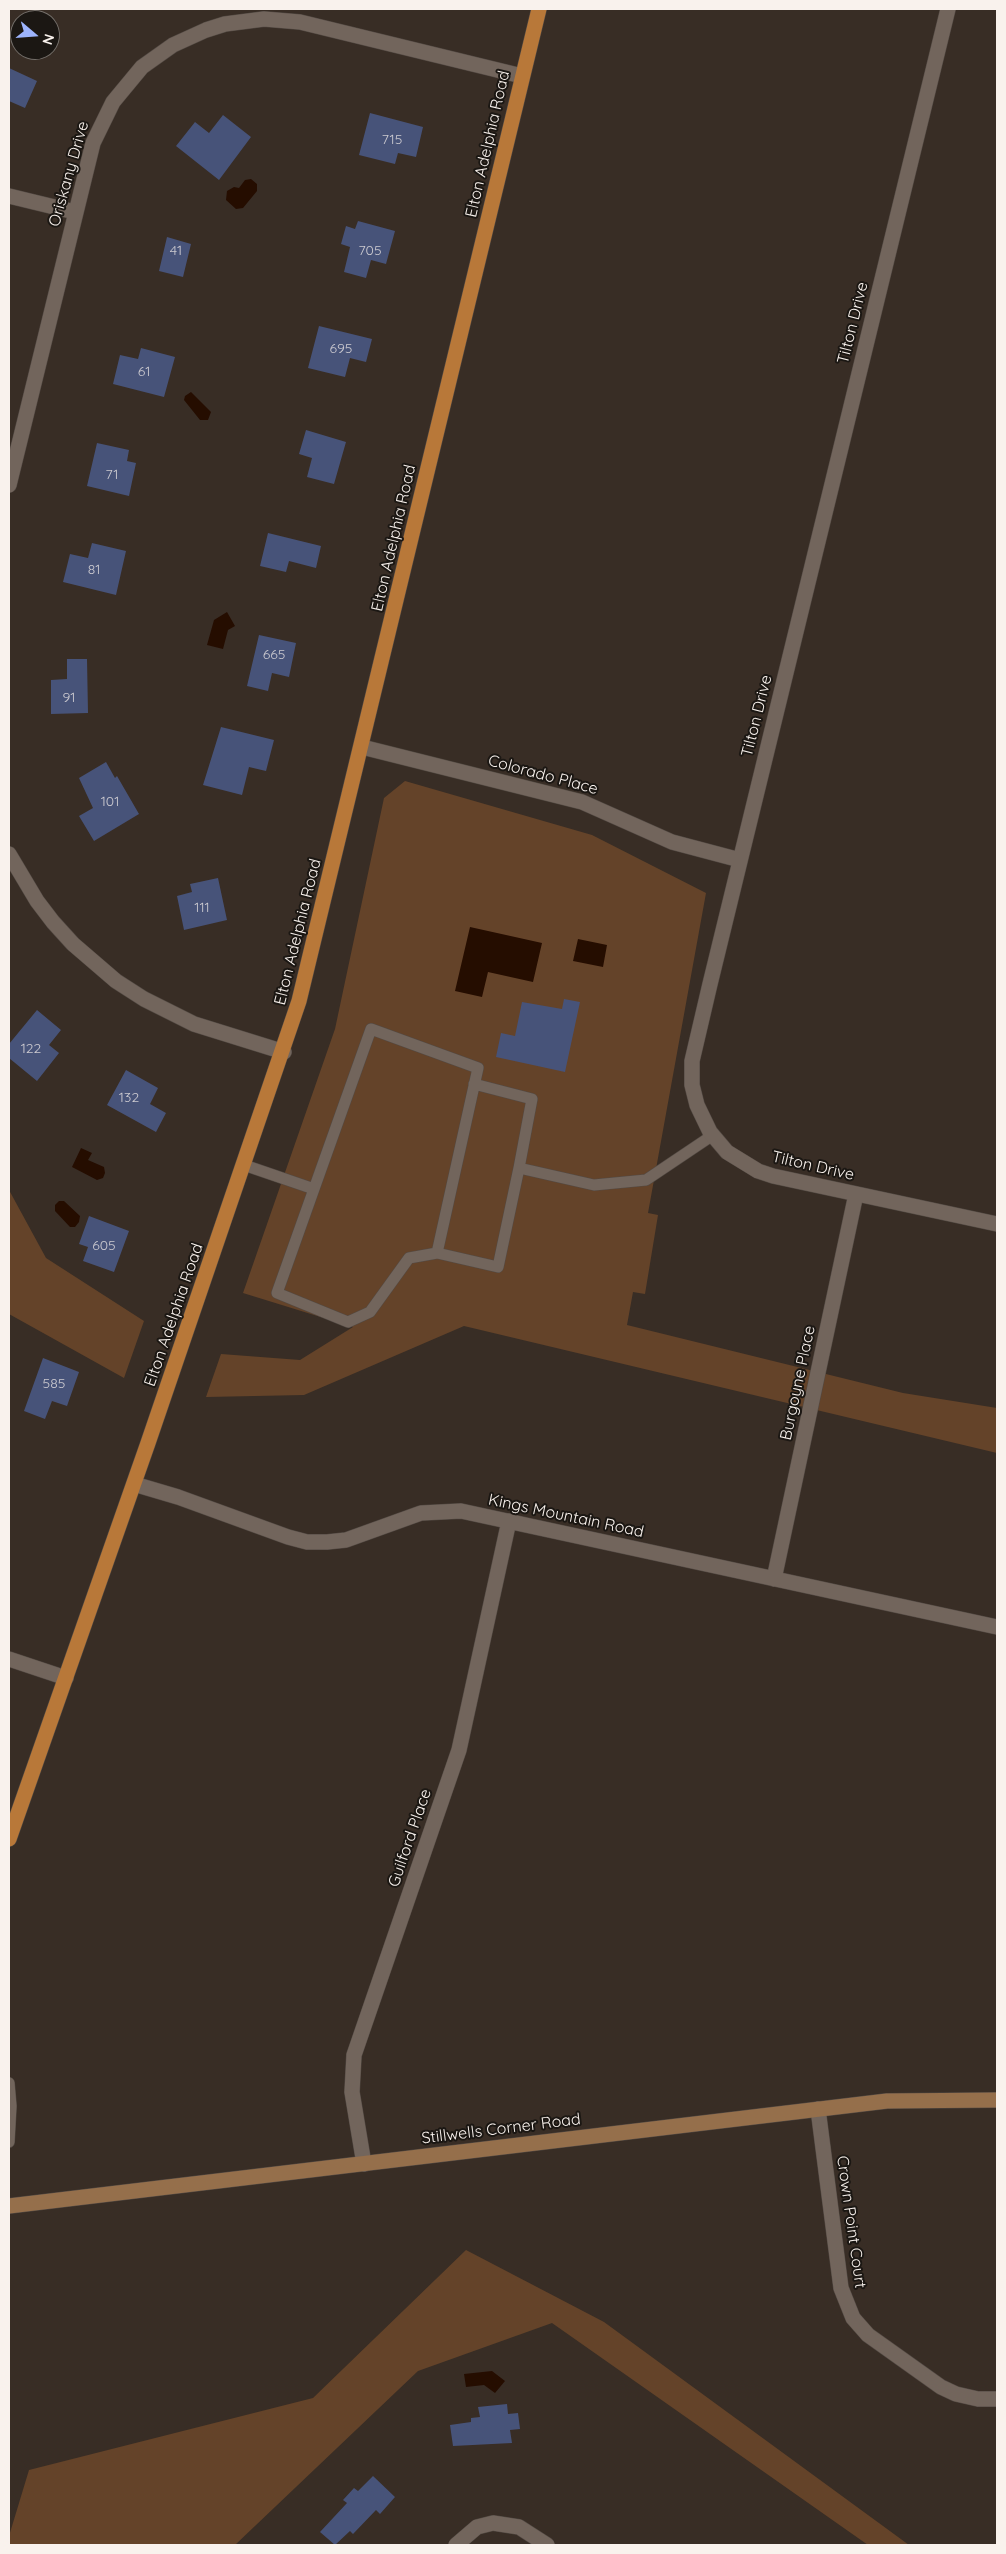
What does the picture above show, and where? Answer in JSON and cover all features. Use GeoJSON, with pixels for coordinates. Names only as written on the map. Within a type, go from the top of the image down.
{"type":"FeatureCollection","features":[{"type":"Feature","properties":{"kind":"main road","name":"Elton Adelphia Road"},"geometry":{"type":"LineString","coordinates":[[9,1839],[284,1052],[299,1001],[362,747],[539,9]]}},
{"type":"Feature","properties":{"kind":"street","name":"Tilton Drive"},"geometry":{"type":"LineString","coordinates":[[948,9],[692,1061],[692,1085],[697,1105],[713,1135],[727,1152],[758,1171],[997,1224]]}},
{"type":"Feature","properties":{"kind":"street","name":"Oriskany Drive"},"geometry":{"type":"LineString","coordinates":[[9,485],[93,143],[113,102],[127,83],[149,62],[173,45],[206,30],[247,20],[280,20],[300,22],[522,76]]}},
{"type":"Feature","properties":{"kind":"street"},"geometry":{"type":"LineString","coordinates":[[9,196],[75,212]]}},
{"type":"Feature","properties":{"kind":"street","name":"Colorado Place"},"geometry":{"type":"LineString","coordinates":[[362,747],[582,802],[672,842],[740,860]]}},
{"type":"Feature","properties":{"kind":"street"},"geometry":{"type":"LineString","coordinates":[[9,854],[37,901],[53,922],[73,944],[116,980],[152,1003],[194,1024],[284,1052]]}},
{"type":"Feature","properties":{"kind":"street","name":"Burgoyne Place"},"geometry":{"type":"LineString","coordinates":[[774,1579],[856,1194]]}},
{"type":"Feature","properties":{"kind":"street","name":"Kings Mountain Road"},"geometry":{"type":"LineString","coordinates":[[134,1484],[178,1497],[288,1537],[307,1542],[346,1540],[414,1514],[448,1510],[509,1521],[997,1627]]}},
{"type":"Feature","properties":{"kind":"street","name":"Guilford Place"},"geometry":{"type":"LineString","coordinates":[[364,2164],[352,2092],[354,2055],[459,1750],[509,1521]]}},
{"type":"Feature","properties":{"kind":"street"},"geometry":{"type":"LineString","coordinates":[[9,1659],[66,1678]]}},
{"type":"Feature","properties":{"kind":"street","name":"Stillwells Corner Road"},"geometry":{"type":"LineString","coordinates":[[9,2206],[818,2109],[922,2099],[997,2100]]}},
{"type":"Feature","properties":{"kind":"street","name":"Crown Point Court"},"geometry":{"type":"LineString","coordinates":[[818,2109],[841,2288],[853,2318],[868,2335],[941,2388],[963,2396],[997,2399]]}},
{"type":"Feature","properties":{"kind":"street"},"geometry":{"type":"LineString","coordinates":[[456,2545],[477,2527],[493,2523],[519,2527],[547,2545]]}},
{"type":"Feature","properties":{"kind":"lane"},"geometry":{"type":"LineString","coordinates":[[437,1253],[474,1084],[478,1068],[371,1029],[277,1293],[348,1322],[370,1312],[409,1258],[437,1253],[498,1267],[532,1099],[474,1084]]}},
{"type":"Feature","properties":{"kind":"lane"},"geometry":{"type":"LineString","coordinates":[[519,1168],[594,1185],[646,1180],[713,1135]]}},
{"type":"Feature","properties":{"kind":"lane"},"geometry":{"type":"LineString","coordinates":[[244,1165],[314,1189]]}},
{"type":"Feature","properties":{"kind":"lane"},"geometry":{"type":"LineString","coordinates":[[9,2083],[11,2106],[9,2142]]}},
{"type":"Feature","properties":{"kind":"shaded area"},"geometry":{"type":"Polygon","coordinates":[[[251,179],[257,184],[257,191],[243,208],[236,209],[226,200],[227,191],[234,187],[239,188],[245,180],[251,179]]]}},
{"type":"Feature","properties":{"kind":"shaded area"},"geometry":{"type":"Polygon","coordinates":[[[191,392],[211,412],[208,420],[200,420],[184,400],[185,396],[191,392]]]}},
{"type":"Feature","properties":{"kind":"shaded area"},"geometry":{"type":"Polygon","coordinates":[[[227,612],[235,626],[228,630],[223,649],[207,645],[214,620],[227,612]]]}},
{"type":"Feature","properties":{"kind":"shaded area"},"geometry":{"type":"Polygon","coordinates":[[[405,781],[592,835],[706,893],[648,1213],[658,1215],[645,1294],[633,1292],[627,1325],[903,1393],[997,1408],[997,1453],[464,1326],[304,1395],[206,1397],[221,1354],[300,1360],[353,1327],[243,1293],[335,1029],[384,798],[405,781]]]}},
{"type":"Feature","properties":{"kind":"shaded area"},"geometry":{"type":"Polygon","coordinates":[[[470,927],[542,943],[533,982],[488,972],[482,997],[455,991],[470,927]]]}},
{"type":"Feature","properties":{"kind":"shaded area"},"geometry":{"type":"Polygon","coordinates":[[[578,939],[607,945],[603,967],[573,961],[578,939]]]}},
{"type":"Feature","properties":{"kind":"shaded area"},"geometry":{"type":"Polygon","coordinates":[[[81,1148],[92,1153],[88,1160],[104,1167],[105,1173],[103,1178],[97,1180],[72,1167],[81,1148]]]}},
{"type":"Feature","properties":{"kind":"shaded area"},"geometry":{"type":"Polygon","coordinates":[[[9,1190],[46,1258],[144,1321],[124,1378],[9,1314],[9,1190]]]}},
{"type":"Feature","properties":{"kind":"shaded area"},"geometry":{"type":"Polygon","coordinates":[[[59,1201],[64,1201],[80,1216],[79,1222],[75,1227],[70,1227],[55,1211],[55,1205],[59,1201]]]}},
{"type":"Feature","properties":{"kind":"shaded area"},"geometry":{"type":"Polygon","coordinates":[[[466,2250],[604,2322],[909,2545],[868,2545],[552,2323],[418,2371],[235,2545],[9,2545],[9,2536],[29,2470],[313,2398],[466,2250]]]}},
{"type":"Feature","properties":{"kind":"shaded area"},"geometry":{"type":"Polygon","coordinates":[[[492,2371],[505,2381],[495,2393],[484,2385],[466,2387],[464,2374],[492,2371]]]}},
{"type":"Feature","properties":{"kind":"building"},"geometry":{"type":"Polygon","coordinates":[[[9,68],[37,81],[25,108],[9,101],[9,68]]]}},
{"type":"Feature","properties":{"kind":"building"},"geometry":{"type":"Polygon","coordinates":[[[370,113],[423,127],[416,157],[398,153],[395,164],[359,155],[370,113]]]}},
{"type":"Feature","properties":{"kind":"building"},"geometry":{"type":"Polygon","coordinates":[[[223,115],[251,137],[219,180],[176,146],[195,122],[209,133],[223,115]]]}},
{"type":"Feature","properties":{"kind":"building"},"geometry":{"type":"Polygon","coordinates":[[[358,221],[395,231],[386,264],[371,260],[366,278],[344,272],[350,247],[341,244],[346,226],[355,229],[358,221]]]}},
{"type":"Feature","properties":{"kind":"building"},"geometry":{"type":"Polygon","coordinates":[[[167,237],[191,244],[183,277],[159,271],[167,237]]]}},
{"type":"Feature","properties":{"kind":"building"},"geometry":{"type":"Polygon","coordinates":[[[319,326],[372,339],[366,362],[350,358],[345,377],[308,368],[319,326]]]}},
{"type":"Feature","properties":{"kind":"building"},"geometry":{"type":"Polygon","coordinates":[[[141,348],[175,357],[164,397],[113,384],[120,355],[138,359],[141,348]]]}},
{"type":"Feature","properties":{"kind":"building"},"geometry":{"type":"Polygon","coordinates":[[[306,430],[346,442],[334,484],[307,477],[312,458],[299,454],[306,430]]]}},
{"type":"Feature","properties":{"kind":"building"},"geometry":{"type":"Polygon","coordinates":[[[97,443],[129,450],[127,461],[136,463],[129,496],[87,486],[97,443]]]}},
{"type":"Feature","properties":{"kind":"building"},"geometry":{"type":"Polygon","coordinates":[[[268,533],[321,546],[316,568],[289,561],[286,572],[260,566],[268,533]]]}},
{"type":"Feature","properties":{"kind":"building"},"geometry":{"type":"Polygon","coordinates":[[[92,543],[126,551],[116,595],[63,582],[70,554],[88,558],[92,543]]]}},
{"type":"Feature","properties":{"kind":"building"},"geometry":{"type":"Polygon","coordinates":[[[259,635],[296,643],[289,677],[272,673],[268,691],[247,686],[259,635]]]}},
{"type":"Feature","properties":{"kind":"building"},"geometry":{"type":"Polygon","coordinates":[[[67,659],[87,659],[88,713],[51,714],[51,680],[67,679],[67,659]]]}},
{"type":"Feature","properties":{"kind":"building"},"geometry":{"type":"Polygon","coordinates":[[[221,727],[274,740],[266,771],[249,767],[242,795],[203,785],[221,727]]]}},
{"type":"Feature","properties":{"kind":"building"},"geometry":{"type":"Polygon","coordinates":[[[106,762],[115,778],[117,776],[139,814],[94,841],[79,816],[93,808],[79,778],[106,762]]]}},
{"type":"Feature","properties":{"kind":"building"},"geometry":{"type":"Polygon","coordinates":[[[218,878],[227,920],[184,930],[177,896],[192,892],[190,884],[218,878]]]}},
{"type":"Feature","properties":{"kind":"building"},"geometry":{"type":"Polygon","coordinates":[[[564,999],[580,1002],[565,1072],[496,1057],[501,1033],[515,1036],[522,1002],[562,1009],[564,999]]]}},
{"type":"Feature","properties":{"kind":"building"},"geometry":{"type":"Polygon","coordinates":[[[37,1010],[61,1030],[49,1045],[59,1053],[37,1081],[9,1058],[9,1044],[37,1010]]]}},
{"type":"Feature","properties":{"kind":"building"},"geometry":{"type":"Polygon","coordinates":[[[126,1070],[158,1088],[150,1104],[166,1113],[156,1132],[107,1105],[126,1070]]]}},
{"type":"Feature","properties":{"kind":"building"},"geometry":{"type":"Polygon","coordinates":[[[89,1216],[129,1231],[114,1272],[83,1261],[88,1247],[79,1244],[89,1216]]]}},
{"type":"Feature","properties":{"kind":"building"},"geometry":{"type":"Polygon","coordinates":[[[43,1358],[79,1372],[67,1406],[52,1401],[45,1419],[24,1411],[43,1358]]]}},
{"type":"Feature","properties":{"kind":"building"},"geometry":{"type":"Polygon","coordinates":[[[507,2404],[508,2414],[518,2413],[520,2429],[510,2430],[512,2443],[453,2446],[450,2425],[471,2422],[471,2418],[480,2417],[478,2407],[507,2404]]]}},
{"type":"Feature","properties":{"kind":"building"},"geometry":{"type":"Polygon","coordinates":[[[373,2476],[395,2497],[380,2514],[376,2510],[353,2534],[350,2531],[335,2545],[320,2532],[347,2503],[343,2500],[354,2488],[358,2491],[373,2476]]]}}]}
